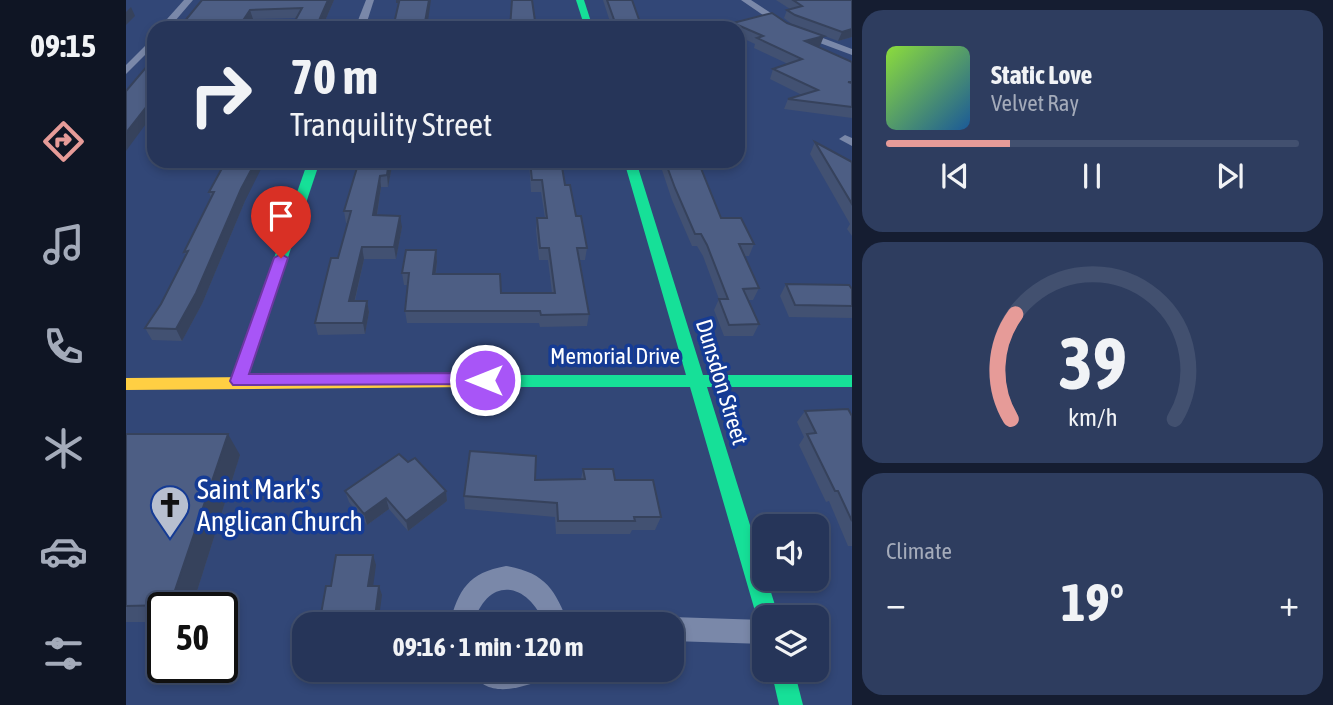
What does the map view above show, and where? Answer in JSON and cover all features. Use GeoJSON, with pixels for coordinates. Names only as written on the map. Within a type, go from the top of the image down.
{"type":"FeatureCollection","features":[{"type":"Feature","properties":{"kind":"main road"},"geometry":{"type":"LineString","coordinates":[[580,0],[587,21]]}},
{"type":"Feature","properties":{"kind":"main road"},"geometry":{"type":"LineString","coordinates":[[239,381],[312,168]]}},
{"type":"Feature","properties":{"kind":"main road","name":"Dunsdon Street"},"geometry":{"type":"LineString","coordinates":[[632,168],[764,605]]}},
{"type":"Feature","properties":{"kind":"main road","name":"Memorial Drive"},"geometry":{"type":"LineString","coordinates":[[126,384],[698,379],[852,381]]}},
{"type":"Feature","properties":{"kind":"main road"},"geometry":{"type":"LineString","coordinates":[[785,682],[792,705]]}},
{"type":"Feature","properties":{"kind":"street"},"geometry":{"type":"LineString","coordinates":[[170,21],[189,0]]}},
{"type":"Feature","properties":{"kind":"street"},"geometry":{"type":"LineString","coordinates":[[362,21],[370,0]]}},
{"type":"Feature","properties":{"kind":"street"},"geometry":{"type":"LineString","coordinates":[[745,0],[789,28],[852,52]]}},
{"type":"Feature","properties":{"kind":"street"},"geometry":{"type":"LineString","coordinates":[[126,71],[147,48]]}},
{"type":"Feature","properties":{"kind":"street"},"geometry":{"type":"LineString","coordinates":[[464,612],[467,601],[481,586],[500,578],[521,579],[539,589],[554,612]]}},
{"type":"Feature","properties":{"kind":"street"},"geometry":{"type":"LineString","coordinates":[[684,629],[752,632]]}},
{"type":"Feature","properties":{"kind":"building"},"geometry":{"type":"Polygon","coordinates":[[[202,0],[328,0],[319,21],[295,21],[302,8],[250,10],[243,21],[185,21],[202,0]]]}},
{"type":"Feature","properties":{"kind":"building"},"geometry":{"type":"Polygon","coordinates":[[[429,0],[425,21],[395,21],[397,2],[429,0]]]}},
{"type":"Feature","properties":{"kind":"building"},"geometry":{"type":"Polygon","coordinates":[[[512,0],[532,0],[535,21],[510,21],[512,0]]]}},
{"type":"Feature","properties":{"kind":"building"},"geometry":{"type":"Polygon","coordinates":[[[607,0],[632,0],[640,21],[614,21],[607,0]]]}},
{"type":"Feature","properties":{"kind":"building"},"geometry":{"type":"Polygon","coordinates":[[[793,0],[852,0],[852,29],[842,32],[795,15],[787,10],[802,6],[793,0]]]}},
{"type":"Feature","properties":{"kind":"building"},"geometry":{"type":"Polygon","coordinates":[[[772,13],[787,23],[824,36],[805,41],[852,62],[852,82],[848,82],[852,83],[852,107],[788,99],[818,90],[773,69],[802,59],[757,38],[763,36],[745,28],[745,21],[741,21],[772,13]]]}},
{"type":"Feature","properties":{"kind":"building"},"geometry":{"type":"Polygon","coordinates":[[[147,66],[147,106],[126,133],[126,91],[147,66]]]}},
{"type":"Feature","properties":{"kind":"building"},"geometry":{"type":"Polygon","coordinates":[[[815,142],[852,162],[852,204],[815,142]]]}},
{"type":"Feature","properties":{"kind":"building"},"geometry":{"type":"Polygon","coordinates":[[[222,168],[252,168],[196,293],[176,329],[145,328],[161,304],[188,251],[184,252],[214,192],[209,192],[222,168]]]}},
{"type":"Feature","properties":{"kind":"building"},"geometry":{"type":"Polygon","coordinates":[[[357,168],[388,168],[387,175],[380,176],[373,215],[400,216],[394,247],[362,247],[349,301],[367,301],[363,323],[315,323],[331,258],[338,258],[351,211],[344,211],[357,168]]]}},
{"type":"Feature","properties":{"kind":"building"},"geometry":{"type":"Polygon","coordinates":[[[531,168],[562,168],[565,185],[570,185],[576,216],[581,216],[587,248],[577,248],[589,314],[541,315],[540,311],[405,311],[409,273],[402,273],[406,250],[436,250],[433,274],[500,274],[501,293],[555,293],[549,248],[540,248],[537,218],[547,218],[542,180],[532,180],[531,168]]]}},
{"type":"Feature","properties":{"kind":"building"},"geometry":{"type":"Polygon","coordinates":[[[668,168],[701,168],[721,218],[741,218],[754,244],[739,244],[759,288],[743,289],[759,324],[729,325],[719,299],[728,299],[707,245],[701,234],[695,234],[668,168]]]}},
{"type":"Feature","properties":{"kind":"building"},"geometry":{"type":"Polygon","coordinates":[[[786,284],[849,285],[852,289],[852,306],[795,305],[786,284]]]}},
{"type":"Feature","properties":{"kind":"building"},"geometry":{"type":"Polygon","coordinates":[[[848,409],[852,416],[852,521],[807,434],[816,433],[805,411],[848,409]]]}},
{"type":"Feature","properties":{"kind":"building","name":"Saint Mark's Anglican Church"},"geometry":{"type":"Polygon","coordinates":[[[126,434],[228,434],[174,592],[147,592],[147,606],[126,606],[126,434]]]}},
{"type":"Feature","properties":{"kind":"building"},"geometry":{"type":"Polygon","coordinates":[[[470,451],[536,456],[535,480],[585,479],[583,469],[613,469],[615,480],[653,480],[661,517],[634,517],[635,521],[558,521],[557,503],[464,496],[470,451]]]}},
{"type":"Feature","properties":{"kind":"building"},"geometry":{"type":"Polygon","coordinates":[[[399,454],[408,462],[415,458],[446,491],[406,521],[386,498],[364,514],[345,491],[399,454]]]}},
{"type":"Feature","properties":{"kind":"building"},"geometry":{"type":"Polygon","coordinates":[[[336,555],[373,555],[368,586],[379,586],[376,612],[321,612],[326,586],[331,586],[336,555]]]}},
{"type":"Feature","properties":{"kind":"traffic: fast"},"geometry":{"type":"LineString","coordinates":[[580,0],[587,21]]}},
{"type":"Feature","properties":{"kind":"traffic: fast"},"geometry":{"type":"LineString","coordinates":[[239,381],[312,168]]}},
{"type":"Feature","properties":{"kind":"traffic: fast"},"geometry":{"type":"LineString","coordinates":[[632,168],[764,605]]}},
{"type":"Feature","properties":{"kind":"traffic: fast"},"geometry":{"type":"LineString","coordinates":[[473,381],[852,381]]}},
{"type":"Feature","properties":{"kind":"traffic: fast"},"geometry":{"type":"LineString","coordinates":[[785,682],[791,705]]}},
{"type":"Feature","properties":{"kind":"traffic: slow"},"geometry":{"type":"LineString","coordinates":[[126,384],[473,381]]}},
{"type":"Feature","properties":{"kind":"place","name":"Saint Mark's Anglican Church"},"geometry":{"type":"Point","coordinates":[170,539]}},
{"type":"Feature","properties":{"kind":"route"},"geometry":{"type":"LineString","coordinates":[[281,258],[239,381],[485,380]]}}]}
